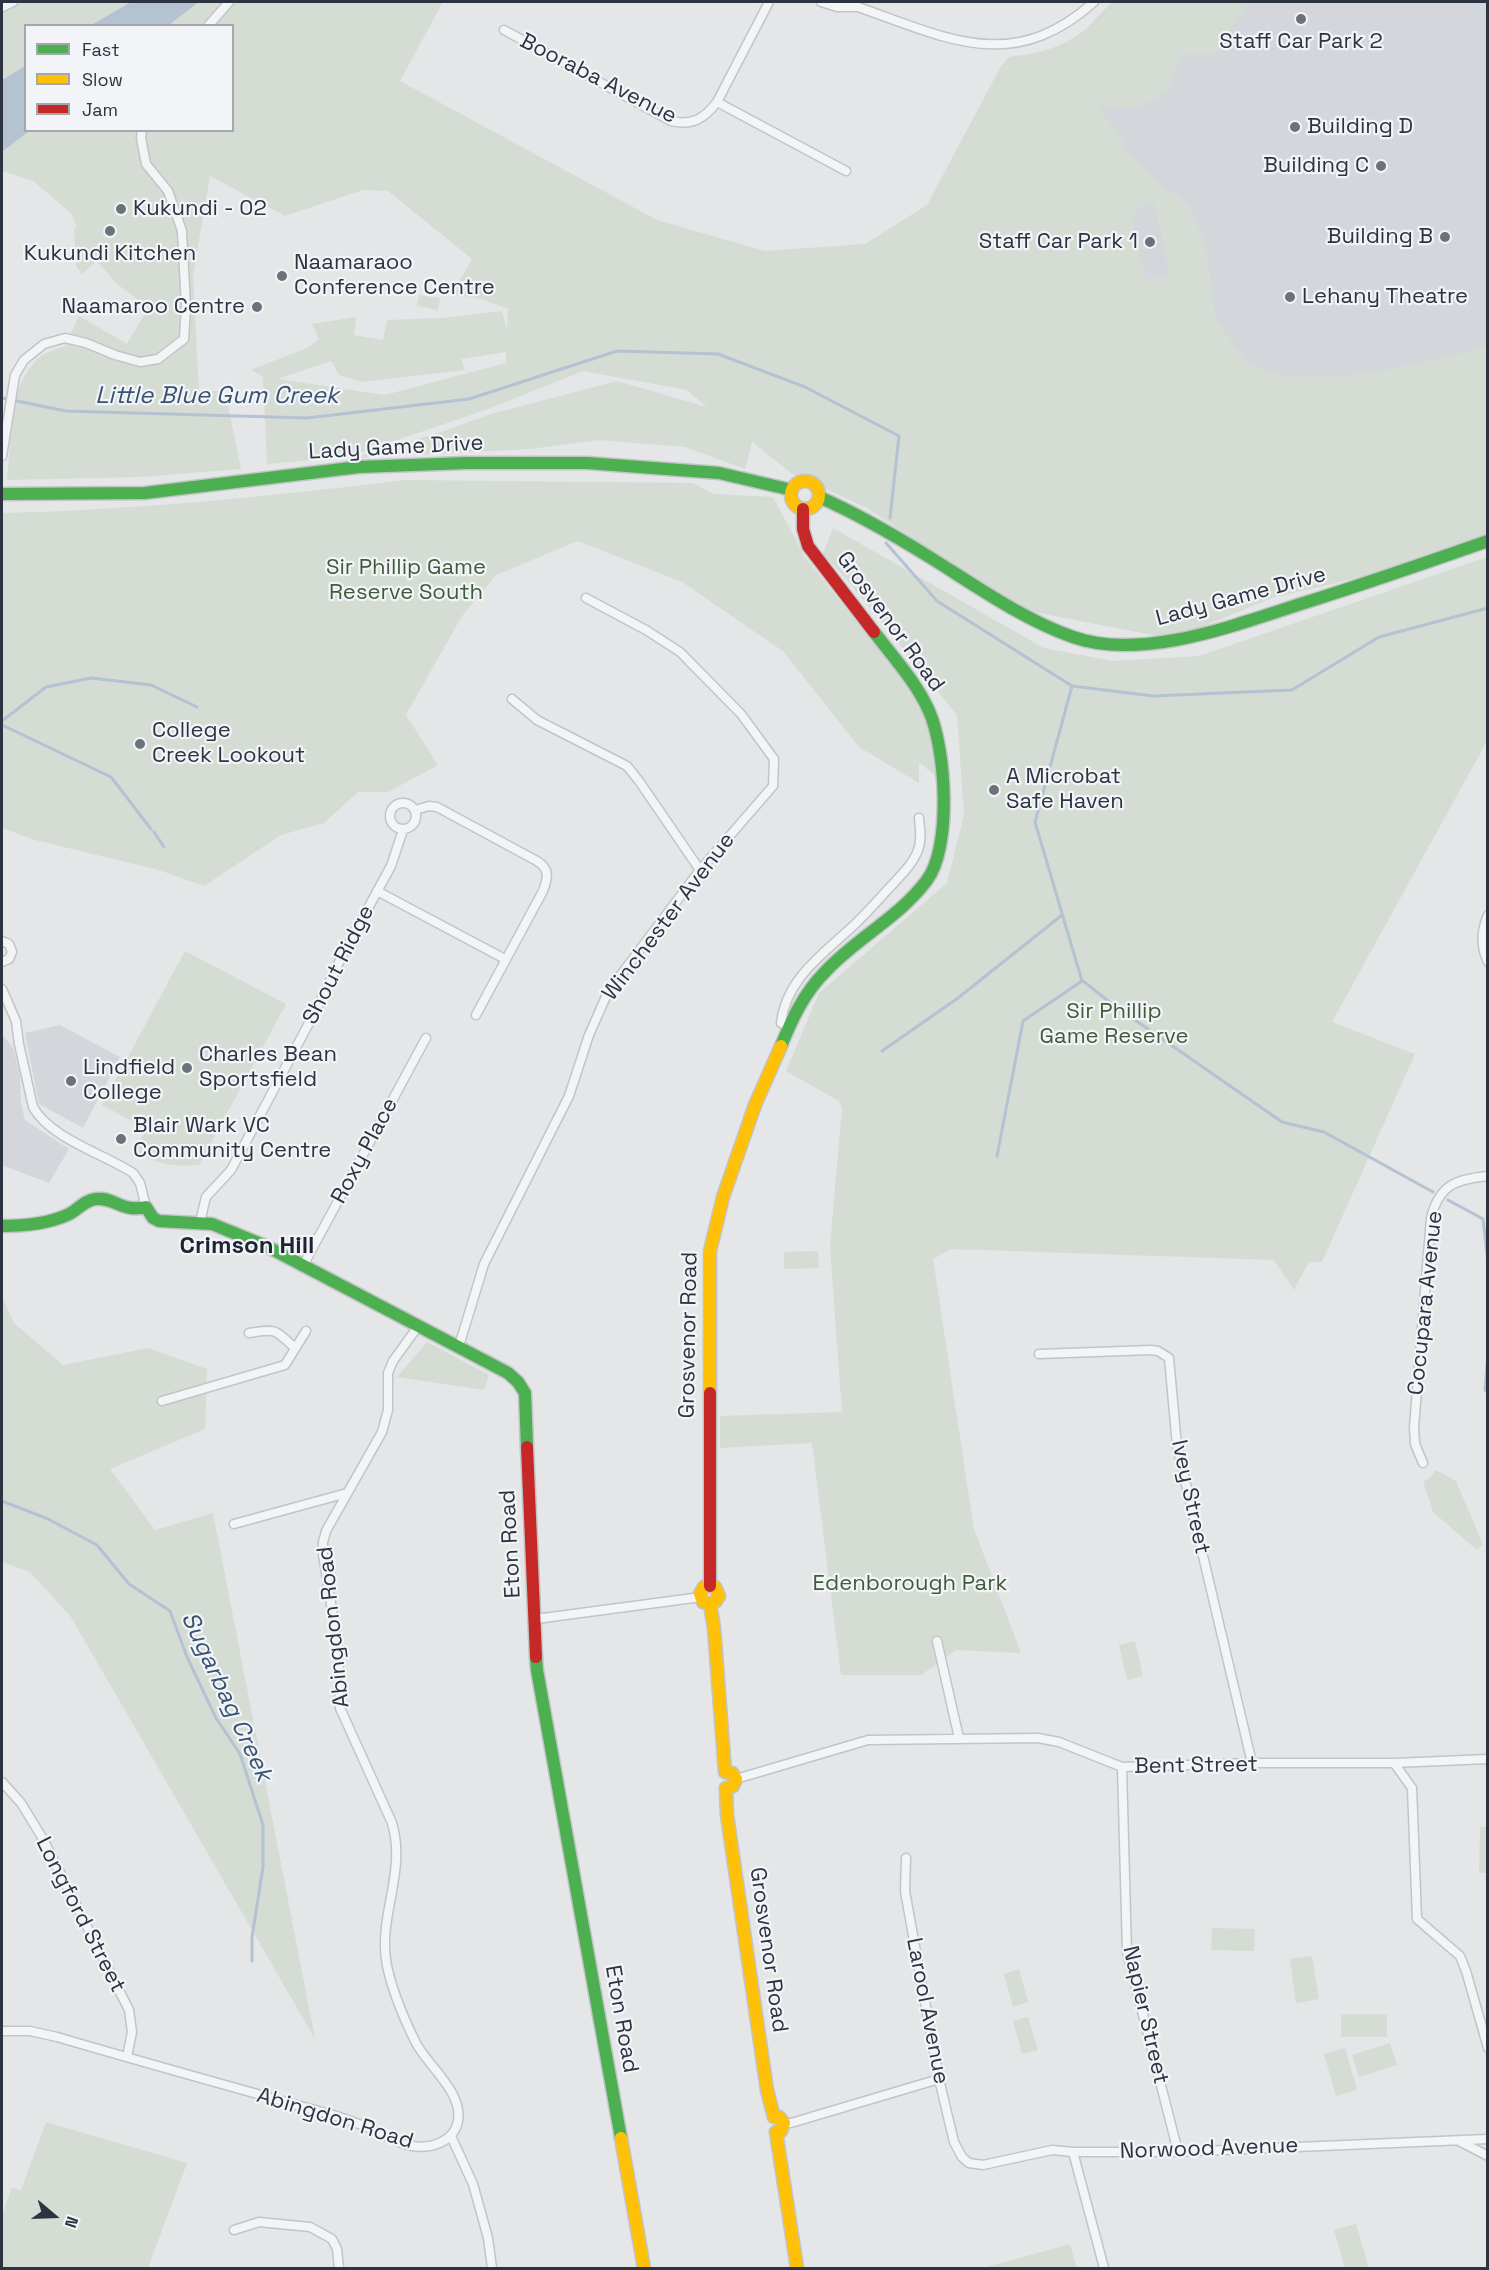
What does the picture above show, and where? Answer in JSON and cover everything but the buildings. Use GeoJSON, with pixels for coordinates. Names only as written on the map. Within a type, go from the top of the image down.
{"type":"FeatureCollection","features":[{"type":"Feature","properties":{"kind":"street"},"geometry":{"type":"LineString","coordinates":[[2,7],[13,2]]}},
{"type":"Feature","properties":{"kind":"street"},"geometry":{"type":"LineString","coordinates":[[210,24],[229,2]]}},
{"type":"Feature","properties":{"kind":"street","name":"Booraba Avenue"},"geometry":{"type":"LineString","coordinates":[[504,30],[671,121],[693,122],[706,116],[717,102],[769,2]]}},
{"type":"Feature","properties":{"kind":"street"},"geometry":{"type":"LineString","coordinates":[[821,2],[837,7],[854,4],[953,40],[1005,45],[1035,39],[1059,28],[1094,2]]}},
{"type":"Feature","properties":{"kind":"street"},"geometry":{"type":"LineString","coordinates":[[717,102],[846,171]]}},
{"type":"Feature","properties":{"kind":"street"},"geometry":{"type":"LineString","coordinates":[[2,456],[15,375],[24,360],[44,344],[65,338],[140,362],[158,359],[184,339],[186,307],[182,231],[168,191],[146,164],[142,132]]}},
{"type":"Feature","properties":{"kind":"street","name":"Lady Game Drive"},"geometry":{"type":"LineString","coordinates":[[2,494],[145,493],[359,467],[466,463],[587,463],[718,473],[792,490]]}},
{"type":"Feature","properties":{"kind":"street"},"geometry":{"type":"LineString","coordinates":[[811,482],[818,488],[819,497],[812,507],[803,508],[793,502],[792,490],[798,483],[811,482]]}},
{"type":"Feature","properties":{"kind":"street","name":"Lady Game Drive"},"geometry":{"type":"LineString","coordinates":[[819,497],[853,511],[890,531],[991,597],[1030,617],[1073,638],[1118,646],[1150,644],[1216,629],[1315,600],[1488,541]]}},
{"type":"Feature","properties":{"kind":"street","name":"Grosvenor Road"},"geometry":{"type":"LineString","coordinates":[[797,2268],[778,2124],[765,2079],[727,1815],[729,1780],[714,1628],[706,1600],[716,1601],[719,1596],[715,1587],[710,1586],[710,1251],[723,1197],[752,1116],[789,1027],[807,992],[821,976],[914,895],[927,880],[936,865],[942,844],[943,801],[940,754],[930,713],[917,688],[808,546],[803,529],[803,508]]}},
{"type":"Feature","properties":{"kind":"street","name":"Winchester Avenue"},"geometry":{"type":"LineString","coordinates":[[459,1346],[484,1264],[569,1096],[589,1035],[608,992],[700,870],[774,786],[774,759],[741,714],[680,652],[646,630],[586,598]]}},
{"type":"Feature","properties":{"kind":"street"},"geometry":{"type":"LineString","coordinates":[[512,699],[537,720],[627,766],[700,870]]}},
{"type":"Feature","properties":{"kind":"street"},"geometry":{"type":"LineString","coordinates":[[405,803],[415,810],[417,819],[409,829],[396,828],[390,821],[393,808],[405,803]]}},
{"type":"Feature","properties":{"kind":"street"},"geometry":{"type":"LineString","coordinates":[[415,810],[429,806],[437,807],[545,868],[548,878],[476,1015]]}},
{"type":"Feature","properties":{"kind":"street","name":"Grosvenor Road"},"geometry":{"type":"LineString","coordinates":[[789,1027],[781,1023],[782,1011],[804,970],[862,918],[906,869],[919,848],[921,840],[919,818]]}},
{"type":"Feature","properties":{"kind":"street","name":"Shout Ridge"},"geometry":{"type":"LineString","coordinates":[[200,1222],[206,1197],[233,1167],[393,860],[403,830]]}},
{"type":"Feature","properties":{"kind":"street"},"geometry":{"type":"LineString","coordinates":[[377,891],[505,960]]}},
{"type":"Feature","properties":{"kind":"street"},"geometry":{"type":"LineString","coordinates":[[1488,915],[1482,942],[1488,962]]}},
{"type":"Feature","properties":{"kind":"street"},"geometry":{"type":"LineString","coordinates":[[2,941],[9,944],[12,952],[9,959],[2,962]]}},
{"type":"Feature","properties":{"kind":"street"},"geometry":{"type":"LineString","coordinates":[[2,989],[16,1021],[33,1107],[37,1115],[56,1131],[133,1173],[140,1183],[146,1207]]}},
{"type":"Feature","properties":{"kind":"street","name":"Roxy Place"},"geometry":{"type":"LineString","coordinates":[[304,1264],[426,1038]]}},
{"type":"Feature","properties":{"kind":"street","name":"Cocupara Avenue"},"geometry":{"type":"LineString","coordinates":[[1422,1463],[1415,1444],[1413,1427],[1431,1218],[1436,1203],[1449,1186],[1461,1179],[1488,1176]]}},
{"type":"Feature","properties":{"kind":"street","name":"Eton Road"},"geometry":{"type":"LineString","coordinates":[[2,1226],[56,1220],[96,1198],[126,1209],[146,1207],[153,1218],[159,1221],[200,1222],[237,1233],[304,1264],[459,1346],[514,1377],[525,1393],[537,1670],[644,2268]]}},
{"type":"Feature","properties":{"kind":"street","name":"Abingdon Road"},"geometry":{"type":"LineString","coordinates":[[2,2031],[42,2033],[339,2117],[411,2146],[436,2145],[451,2136],[456,2128],[459,2117],[458,2107],[446,2085],[415,2042],[392,1985],[387,1964],[384,1944],[396,1873],[396,1838],[392,1823],[340,1708],[338,1647],[323,1542],[326,1531],[386,1421],[388,1373],[393,1361],[419,1325]]}},
{"type":"Feature","properties":{"kind":"street"},"geometry":{"type":"LineString","coordinates":[[249,1333],[268,1329],[279,1334],[295,1348]]}},
{"type":"Feature","properties":{"kind":"street"},"geometry":{"type":"LineString","coordinates":[[162,1401],[285,1365],[306,1331]]}},
{"type":"Feature","properties":{"kind":"street","name":"Ivey Street"},"geometry":{"type":"LineString","coordinates":[[1040,1354],[1151,1350],[1158,1351],[1169,1358],[1177,1446],[1252,1763]]}},
{"type":"Feature","properties":{"kind":"street"},"geometry":{"type":"LineString","coordinates":[[234,1524],[347,1493]]}},
{"type":"Feature","properties":{"kind":"street"},"geometry":{"type":"LineString","coordinates":[[536,1619],[706,1600]]}},
{"type":"Feature","properties":{"kind":"street"},"geometry":{"type":"LineString","coordinates":[[937,1641],[959,1738]]}},
{"type":"Feature","properties":{"kind":"street","name":"Bent Street"},"geometry":{"type":"LineString","coordinates":[[729,1780],[868,1740],[1038,1738],[1059,1742],[1122,1767],[1252,1763],[1394,1763],[1488,1759]]}},
{"type":"Feature","properties":{"kind":"street"},"geometry":{"type":"LineString","coordinates":[[1394,1763],[1412,1788],[1417,1919],[1460,1956],[1488,2048]]}},
{"type":"Feature","properties":{"kind":"street","name":"Napier Street"},"geometry":{"type":"LineString","coordinates":[[1122,1767],[1127,1952],[1178,2152]]}},
{"type":"Feature","properties":{"kind":"street","name":"Longford Street"},"geometry":{"type":"LineString","coordinates":[[2,1782],[21,1803],[43,1839],[129,2010],[132,2032],[127,2057]]}},
{"type":"Feature","properties":{"kind":"street","name":"Larool Avenue"},"geometry":{"type":"LineString","coordinates":[[906,1858],[905,1891],[939,2079],[954,2142],[966,2161]]}},
{"type":"Feature","properties":{"kind":"street"},"geometry":{"type":"LineString","coordinates":[[778,2124],[791,2123],[939,2079]]}},
{"type":"Feature","properties":{"kind":"street"},"geometry":{"type":"LineString","coordinates":[[451,2136],[472,2184],[488,2238],[492,2268]]}},
{"type":"Feature","properties":{"kind":"street","name":"Norwood Avenue"},"geometry":{"type":"LineString","coordinates":[[966,2161],[976,2166],[1052,2150],[1178,2152],[1488,2139]]}},
{"type":"Feature","properties":{"kind":"street","name":"Norwood Avenue"},"geometry":{"type":"LineString","coordinates":[[1455,2140],[1488,2156]]}},
{"type":"Feature","properties":{"kind":"street"},"geometry":{"type":"LineString","coordinates":[[1073,2152],[1104,2268]]}},
{"type":"Feature","properties":{"kind":"street"},"geometry":{"type":"LineString","coordinates":[[234,2230],[259,2222],[310,2227],[332,2239],[337,2249],[339,2268]]}},
{"type":"Feature","properties":{"kind":"shaded area"},"geometry":{"type":"Polygon","coordinates":[[[1112,2],[1487,2],[1487,512],[1430,530],[1076,238],[1086,29],[1112,2]]]}},
{"type":"Feature","properties":{"kind":"shaded area","name":"Lindfield College"},"geometry":{"type":"Polygon","coordinates":[[[60,1025],[120,1057],[83,1128],[39,1104],[25,1033],[60,1025]]]}},
{"type":"Feature","properties":{"kind":"shaded area","name":"Lindfield College"},"geometry":{"type":"Polygon","coordinates":[[[2,1034],[13,1048],[20,1075],[21,1104],[25,1120],[69,1149],[49,1183],[2,1165],[2,1034]]]}},
{"type":"Feature","properties":{"kind":"green space"},"geometry":{"type":"Polygon","coordinates":[[[2,2],[131,2],[93,24],[24,24],[24,67],[2,80],[2,2]]]}},
{"type":"Feature","properties":{"kind":"green space"},"geometry":{"type":"Polygon","coordinates":[[[199,2],[443,2],[400,81],[657,220],[765,251],[865,244],[927,205],[1000,68],[1009,57],[1043,51],[1063,43],[1090,25],[1112,2],[1249,2],[1214,55],[1181,54],[1168,91],[1138,108],[1097,106],[1116,130],[1127,150],[1154,178],[1189,205],[1206,246],[1216,320],[1247,363],[1282,376],[1340,377],[1401,367],[1487,347],[1487,535],[1391,570],[1272,598],[1172,639],[1019,609],[867,508],[791,473],[752,442],[745,469],[685,447],[599,440],[530,449],[353,458],[441,432],[491,414],[617,381],[707,407],[687,390],[583,371],[491,408],[347,457],[267,464],[263,377],[251,370],[309,347],[319,339],[312,324],[356,317],[354,335],[383,340],[387,320],[443,318],[502,311],[507,330],[508,309],[481,299],[452,294],[472,259],[388,191],[363,190],[285,216],[210,176],[193,275],[199,391],[225,391],[241,469],[140,477],[7,480],[16,398],[29,369],[42,355],[65,346],[79,316],[127,344],[148,308],[116,283],[95,259],[95,262],[82,274],[76,266],[74,227],[77,227],[71,213],[33,181],[2,171],[2,152],[28,132],[234,132],[234,24],[170,24],[199,2]],[[1154,203],[1141,206],[1132,218],[1146,280],[1170,275],[1154,203]],[[506,352],[461,359],[465,370],[362,382],[339,375],[331,361],[277,379],[385,395],[506,363],[506,352]]]}},
{"type":"Feature","properties":{"kind":"green space"},"geometry":{"type":"Polygon","coordinates":[[[419,295],[440,298],[438,310],[417,306],[419,295]]]}},
{"type":"Feature","properties":{"kind":"green space","name":"Sir Phillip Game Reserve South"},"geometry":{"type":"Polygon","coordinates":[[[406,480],[693,483],[714,494],[773,497],[805,557],[922,704],[939,779],[919,762],[919,783],[859,747],[783,651],[682,582],[578,541],[496,575],[462,616],[406,715],[438,765],[388,792],[358,792],[324,823],[281,835],[204,886],[159,870],[35,840],[2,828],[2,513],[103,509],[204,501],[406,480]]]}},
{"type":"Feature","properties":{"kind":"green space","name":"Sir Phillip Game Reserve"},"geometry":{"type":"Polygon","coordinates":[[[833,528],[1044,648],[1113,661],[1199,656],[1487,557],[1487,741],[1332,1022],[1415,1054],[1322,1262],[1309,1262],[1294,1290],[1274,1260],[951,1249],[933,1259],[974,1529],[1021,1653],[956,1650],[921,1675],[841,1675],[812,1443],[720,1448],[720,1416],[842,1412],[830,1246],[842,1108],[839,1101],[786,1071],[819,993],[947,883],[964,815],[957,715],[848,581],[823,554],[833,528]]]}},
{"type":"Feature","properties":{"kind":"green space","name":"Charles Bean Sportsfield"},"geometry":{"type":"Polygon","coordinates":[[[185,951],[286,1004],[199,1165],[180,1166],[159,1162],[135,1153],[146,1129],[102,1105],[185,951]]]}},
{"type":"Feature","properties":{"kind":"green space"},"geometry":{"type":"Polygon","coordinates":[[[818,1251],[819,1268],[784,1269],[784,1252],[818,1251]]]}},
{"type":"Feature","properties":{"kind":"green space"},"geometry":{"type":"Polygon","coordinates":[[[2,1297],[14,1323],[63,1365],[148,1348],[207,1369],[205,1429],[110,1469],[155,1530],[213,1513],[315,2039],[71,1617],[30,1572],[2,1562],[2,1297]]]}},
{"type":"Feature","properties":{"kind":"green space"},"geometry":{"type":"Polygon","coordinates":[[[427,1342],[489,1375],[484,1390],[397,1377],[427,1342]]]}},
{"type":"Feature","properties":{"kind":"green space"},"geometry":{"type":"Polygon","coordinates":[[[1436,1470],[1456,1481],[1483,1544],[1477,1550],[1433,1512],[1423,1481],[1429,1479],[1436,1470]]]}},
{"type":"Feature","properties":{"kind":"green space"},"geometry":{"type":"Polygon","coordinates":[[[1135,1641],[1143,1676],[1127,1680],[1119,1645],[1135,1641]]]}},
{"type":"Feature","properties":{"kind":"green space"},"geometry":{"type":"Polygon","coordinates":[[[1480,1827],[1487,1827],[1487,1873],[1479,1873],[1480,1827]]]}},
{"type":"Feature","properties":{"kind":"green space"},"geometry":{"type":"Polygon","coordinates":[[[1212,1928],[1255,1929],[1254,1951],[1211,1950],[1212,1928]]]}},
{"type":"Feature","properties":{"kind":"green space"},"geometry":{"type":"Polygon","coordinates":[[[1312,1956],[1319,1999],[1296,2003],[1290,1959],[1312,1956]]]}},
{"type":"Feature","properties":{"kind":"green space"},"geometry":{"type":"Polygon","coordinates":[[[1019,1969],[1028,2002],[1013,2007],[1004,1974],[1019,1969]]]}},
{"type":"Feature","properties":{"kind":"green space"},"geometry":{"type":"Polygon","coordinates":[[[1341,2014],[1387,2014],[1387,2037],[1341,2037],[1341,2014]]]}},
{"type":"Feature","properties":{"kind":"green space"},"geometry":{"type":"Polygon","coordinates":[[[1028,2017],[1038,2050],[1022,2054],[1013,2021],[1028,2017]]]}},
{"type":"Feature","properties":{"kind":"green space"},"geometry":{"type":"Polygon","coordinates":[[[1390,2043],[1397,2065],[1359,2077],[1352,2055],[1390,2043]]]}},
{"type":"Feature","properties":{"kind":"green space"},"geometry":{"type":"Polygon","coordinates":[[[1345,2048],[1357,2090],[1336,2096],[1324,2054],[1345,2048]]]}},
{"type":"Feature","properties":{"kind":"green space"},"geometry":{"type":"Polygon","coordinates":[[[46,2122],[187,2163],[148,2268],[2,2268],[2,2215],[12,2187],[21,2190],[46,2122]]]}},
{"type":"Feature","properties":{"kind":"green space"},"geometry":{"type":"Polygon","coordinates":[[[1356,2224],[1369,2268],[1345,2268],[1334,2230],[1356,2224]]]}},
{"type":"Feature","properties":{"kind":"green space"},"geometry":{"type":"Polygon","coordinates":[[[1070,2244],[1077,2268],[983,2268],[1070,2244]]]}},
{"type":"Feature","properties":{"kind":"water"},"geometry":{"type":"Polygon","coordinates":[[[131,2],[199,2],[170,24],[93,24],[131,2]]]}},
{"type":"Feature","properties":{"kind":"water"},"geometry":{"type":"Polygon","coordinates":[[[24,67],[24,132],[28,132],[2,152],[2,80],[24,67]]]}},
{"type":"Feature","properties":{"kind":"waterway","name":"Little Blue Gum Creek"},"geometry":{"type":"LineString","coordinates":[[2,398],[66,411],[307,418],[469,399],[617,351],[718,354],[805,387],[899,436],[890,518]]}},
{"type":"Feature","properties":{"kind":"waterway","name":"Little Blue Gum Creek"},"geometry":{"type":"LineString","coordinates":[[886,543],[937,601],[1072,686],[1153,696],[1292,690],[1379,637],[1488,608]]}},
{"type":"Feature","properties":{"kind":"waterway"},"geometry":{"type":"LineString","coordinates":[[2,721],[46,687],[91,678],[151,685],[197,707]]}},
{"type":"Feature","properties":{"kind":"waterway"},"geometry":{"type":"LineString","coordinates":[[997,1156],[1023,1021],[1082,981],[1035,822],[1072,686]]}},
{"type":"Feature","properties":{"kind":"waterway"},"geometry":{"type":"LineString","coordinates":[[2,725],[111,777],[151,829]]}},
{"type":"Feature","properties":{"kind":"waterway"},"geometry":{"type":"LineString","coordinates":[[154,832],[164,847]]}},
{"type":"Feature","properties":{"kind":"waterway"},"geometry":{"type":"LineString","coordinates":[[882,1051],[958,998],[1062,915]]}},
{"type":"Feature","properties":{"kind":"waterway","name":"Little Blue Gum Creek"},"geometry":{"type":"LineString","coordinates":[[1083,981],[1112,1004],[1282,1122],[1324,1132],[1433,1192]]}},
{"type":"Feature","properties":{"kind":"waterway","name":"Little Blue Gum Creek"},"geometry":{"type":"LineString","coordinates":[[1448,1200],[1483,1219],[1488,1262]]}},
{"type":"Feature","properties":{"kind":"waterway","name":"Little Blue Gum Creek"},"geometry":{"type":"LineString","coordinates":[[1488,1354],[1485,1390],[1488,1393]]}},
{"type":"Feature","properties":{"kind":"waterway","name":"Sugarbag Creek"},"geometry":{"type":"LineString","coordinates":[[2,1501],[48,1519],[97,1545],[129,1584],[170,1611],[187,1657],[216,1718],[240,1754],[263,1825],[263,1867],[252,1937],[252,1961]]}},
{"type":"Feature","properties":{"kind":"traffic: fast"},"geometry":{"type":"LineString","coordinates":[[2,494],[145,493],[359,467],[466,463],[587,463],[719,473],[792,490]]}},
{"type":"Feature","properties":{"kind":"traffic: fast"},"geometry":{"type":"LineString","coordinates":[[819,497],[890,533],[1036,621],[1073,637],[1100,644],[1130,645],[1160,642],[1222,629],[1488,541]]}},
{"type":"Feature","properties":{"kind":"traffic: fast"},"geometry":{"type":"LineString","coordinates":[[781,1046],[799,1007],[818,980],[837,960],[891,917],[916,893],[927,880],[935,865],[940,845],[944,797],[935,728],[918,690],[874,632]]}},
{"type":"Feature","properties":{"kind":"traffic: fast"},"geometry":{"type":"LineString","coordinates":[[2,1226],[52,1221],[71,1213],[88,1201],[103,1199],[125,1207],[146,1207],[153,1218],[159,1221],[212,1224],[266,1246],[508,1373],[525,1393],[527,1447]]}},
{"type":"Feature","properties":{"kind":"traffic: fast"},"geometry":{"type":"LineString","coordinates":[[536,1657],[621,2138]]}},
{"type":"Feature","properties":{"kind":"traffic: slow"},"geometry":{"type":"LineString","coordinates":[[805,481],[815,485],[819,495],[815,505],[805,509],[795,505],[791,495],[795,485],[805,481]]}},
{"type":"Feature","properties":{"kind":"traffic: slow"},"geometry":{"type":"LineString","coordinates":[[710,1393],[710,1251],[723,1197],[755,1105],[781,1046]]}},
{"type":"Feature","properties":{"kind":"traffic: slow"},"geometry":{"type":"LineString","coordinates":[[710,1586],[704,1587],[700,1594],[703,1602],[710,1604]]}},
{"type":"Feature","properties":{"kind":"traffic: slow"},"geometry":{"type":"LineString","coordinates":[[710,1586],[715,1587],[719,1596],[710,1604]]}},
{"type":"Feature","properties":{"kind":"traffic: slow"},"geometry":{"type":"LineString","coordinates":[[710,1604],[714,1628],[725,1772]]}},
{"type":"Feature","properties":{"kind":"traffic: slow"},"geometry":{"type":"LineString","coordinates":[[725,1772],[732,1773],[736,1779],[733,1786],[726,1788]]}},
{"type":"Feature","properties":{"kind":"traffic: slow"},"geometry":{"type":"LineString","coordinates":[[726,1788],[727,1815],[767,2090],[774,2117]]}},
{"type":"Feature","properties":{"kind":"traffic: slow"},"geometry":{"type":"LineString","coordinates":[[774,2117],[779,2117],[784,2123],[781,2131],[776,2132]]}},
{"type":"Feature","properties":{"kind":"traffic: slow"},"geometry":{"type":"LineString","coordinates":[[776,2132],[797,2268]]}},
{"type":"Feature","properties":{"kind":"traffic: slow"},"geometry":{"type":"LineString","coordinates":[[621,2138],[644,2268]]}},
{"type":"Feature","properties":{"kind":"traffic: jam"},"geometry":{"type":"LineString","coordinates":[[803,509],[803,529],[808,546],[874,632]]}},
{"type":"Feature","properties":{"kind":"traffic: jam"},"geometry":{"type":"LineString","coordinates":[[710,1393],[710,1586]]}},
{"type":"Feature","properties":{"kind":"traffic: jam"},"geometry":{"type":"LineString","coordinates":[[527,1447],[536,1657]]}},
{"type":"Feature","properties":{"kind":"place","name":"Staff Car Park 2"},"geometry":{"type":"Point","coordinates":[1301,19]}},
{"type":"Feature","properties":{"kind":"place","name":"Building D"},"geometry":{"type":"Point","coordinates":[1295,127]}},
{"type":"Feature","properties":{"kind":"place","name":"Building C"},"geometry":{"type":"Point","coordinates":[1381,166]}},
{"type":"Feature","properties":{"kind":"place","name":"Kukundi - 02"},"geometry":{"type":"Point","coordinates":[121,209]}},
{"type":"Feature","properties":{"kind":"place","name":"Kukundi Kitchen"},"geometry":{"type":"Point","coordinates":[110,231]}},
{"type":"Feature","properties":{"kind":"place","name":"Building B"},"geometry":{"type":"Point","coordinates":[1445,237]}},
{"type":"Feature","properties":{"kind":"place","name":"Staff Car Park 1"},"geometry":{"type":"Point","coordinates":[1150,242]}},
{"type":"Feature","properties":{"kind":"place","name":"Naamaraoo Conference Centre"},"geometry":{"type":"Point","coordinates":[282,276]}},
{"type":"Feature","properties":{"kind":"place","name":"Lehany Theatre"},"geometry":{"type":"Point","coordinates":[1290,297]}},
{"type":"Feature","properties":{"kind":"place","name":"Naamaroo Centre"},"geometry":{"type":"Point","coordinates":[257,307]}},
{"type":"Feature","properties":{"kind":"place","name":"College Creek Lookout"},"geometry":{"type":"Point","coordinates":[140,744]}},
{"type":"Feature","properties":{"kind":"place","name":"A Microbat Safe Haven"},"geometry":{"type":"Point","coordinates":[994,790]}},
{"type":"Feature","properties":{"kind":"place","name":"Charles Bean Sportsfield"},"geometry":{"type":"Point","coordinates":[187,1068]}},
{"type":"Feature","properties":{"kind":"place","name":"Lindfield College"},"geometry":{"type":"Point","coordinates":[71,1081]}},
{"type":"Feature","properties":{"kind":"place","name":"Blair Wark VC Community Centre"},"geometry":{"type":"Point","coordinates":[121,1139]}},
{"type":"Feature","properties":{"kind":"district","name":"Crimson Hill"},"geometry":{"type":"Point","coordinates":[247,1246]}},
{"type":"Feature","properties":{"kind":"park label","name":"Edenborough Park"},"geometry":{"type":"Point","coordinates":[910,1584]}}]}
